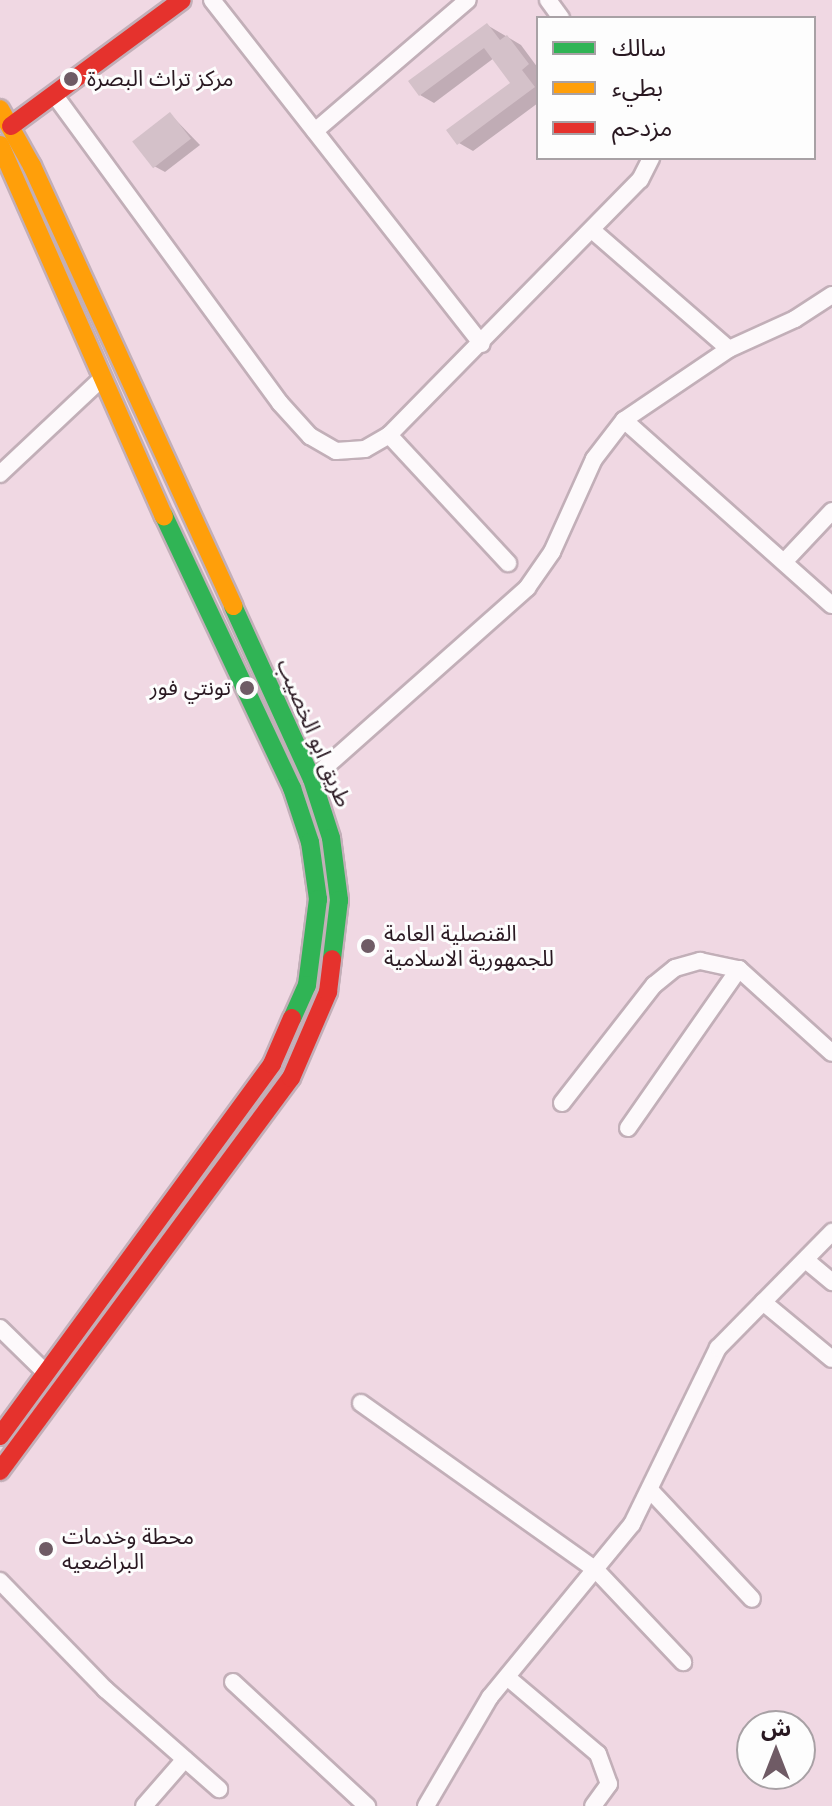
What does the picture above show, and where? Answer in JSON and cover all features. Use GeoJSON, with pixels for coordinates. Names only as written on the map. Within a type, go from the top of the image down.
{"type":"FeatureCollection","features":[{"type":"Feature","properties":{"kind":"main road"},"geometry":{"type":"LineString","coordinates":[[11,126],[56,97],[182,0]]}},
{"type":"Feature","properties":{"kind":"main road","name":"طريق ابو الخصيب"},"geometry":{"type":"LineString","coordinates":[[0,109],[11,126],[312,779],[331,838],[339,900],[328,992],[306,1051],[274,1104],[0,1471]]}},
{"type":"Feature","properties":{"kind":"main road","name":"طريق ابو الخصيب"},"geometry":{"type":"LineString","coordinates":[[0,145],[100,380],[302,814],[315,870],[317,928],[298,1012],[272,1064],[0,1436]]}},
{"type":"Feature","properties":{"kind":"main road"},"geometry":{"type":"LineString","coordinates":[[150,486],[171,474]]}},
{"type":"Feature","properties":{"kind":"street"},"geometry":{"type":"LineString","coordinates":[[212,0],[482,344]]}},
{"type":"Feature","properties":{"kind":"street"},"geometry":{"type":"LineString","coordinates":[[315,131],[468,0]]}},
{"type":"Feature","properties":{"kind":"street"},"geometry":{"type":"LineString","coordinates":[[56,97],[296,423],[336,451],[365,449],[389,435],[482,344],[640,180],[650,160]]}},
{"type":"Feature","properties":{"kind":"street"},"geometry":{"type":"LineString","coordinates":[[592,230],[729,349]]}},
{"type":"Feature","properties":{"kind":"street"},"geometry":{"type":"LineString","coordinates":[[312,779],[527,588],[552,552],[594,459],[624,420],[729,349],[795,319],[832,295]]}},
{"type":"Feature","properties":{"kind":"street"},"geometry":{"type":"LineString","coordinates":[[0,474],[100,380]]}},
{"type":"Feature","properties":{"kind":"street"},"geometry":{"type":"LineString","coordinates":[[624,420],[832,605]]}},
{"type":"Feature","properties":{"kind":"street"},"geometry":{"type":"LineString","coordinates":[[389,435],[508,563]]}},
{"type":"Feature","properties":{"kind":"street"},"geometry":{"type":"LineString","coordinates":[[784,562],[832,511]]}},
{"type":"Feature","properties":{"kind":"street"},"geometry":{"type":"LineString","coordinates":[[562,1103],[663,975],[700,961],[739,969],[832,1053]]}},
{"type":"Feature","properties":{"kind":"street"},"geometry":{"type":"LineString","coordinates":[[628,1128],[739,969]]}},
{"type":"Feature","properties":{"kind":"street"},"geometry":{"type":"LineString","coordinates":[[426,1806],[475,1719],[596,1570],[650,1490],[718,1348],[807,1261],[832,1232]]}},
{"type":"Feature","properties":{"kind":"street"},"geometry":{"type":"LineString","coordinates":[[807,1261],[832,1282]]}},
{"type":"Feature","properties":{"kind":"street"},"geometry":{"type":"LineString","coordinates":[[763,1302],[832,1359]]}},
{"type":"Feature","properties":{"kind":"street"},"geometry":{"type":"LineString","coordinates":[[0,1328],[46,1373]]}},
{"type":"Feature","properties":{"kind":"street"},"geometry":{"type":"LineString","coordinates":[[361,1403],[596,1570],[683,1662]]}},
{"type":"Feature","properties":{"kind":"street"},"geometry":{"type":"LineString","coordinates":[[650,1490],[752,1599]]}},
{"type":"Feature","properties":{"kind":"street"},"geometry":{"type":"LineString","coordinates":[[0,1581],[105,1689],[219,1789]]}},
{"type":"Feature","properties":{"kind":"street"},"geometry":{"type":"LineString","coordinates":[[507,1677],[598,1754],[609,1784],[593,1806]]}},
{"type":"Feature","properties":{"kind":"street"},"geometry":{"type":"LineString","coordinates":[[233,1682],[367,1806]]}},
{"type":"Feature","properties":{"kind":"street"},"geometry":{"type":"LineString","coordinates":[[144,1806],[185,1759]]}},
{"type":"Feature","properties":{"kind":"building"},"geometry":{"type":"Polygon","coordinates":[[[487,23],[500,40],[507,35],[529,64],[522,70],[535,87],[457,145],[446,130],[510,83],[484,48],[419,96],[408,81],[487,23]]]}},
{"type":"Feature","properties":{"kind":"building"},"geometry":{"type":"Polygon","coordinates":[[[170,112],[191,139],[153,168],[132,142],[170,112]]]}},
{"type":"Feature","properties":{"kind":"traffic: fast"},"geometry":{"type":"LineString","coordinates":[[164,516],[292,788],[310,842],[318,899],[307,985],[292,1018]]}},
{"type":"Feature","properties":{"kind":"traffic: fast"},"geometry":{"type":"LineString","coordinates":[[233,606],[312,779],[331,838],[339,900],[332,959]]}},
{"type":"Feature","properties":{"kind":"traffic: slow"},"geometry":{"type":"LineString","coordinates":[[0,109],[32,166],[233,606]]}},
{"type":"Feature","properties":{"kind":"traffic: slow"},"geometry":{"type":"LineString","coordinates":[[0,145],[164,516]]}},
{"type":"Feature","properties":{"kind":"traffic: jam"},"geometry":{"type":"LineString","coordinates":[[11,126],[182,0]]}},
{"type":"Feature","properties":{"kind":"traffic: jam"},"geometry":{"type":"LineString","coordinates":[[0,1471],[291,1078],[328,992],[332,959]]}},
{"type":"Feature","properties":{"kind":"traffic: jam"},"geometry":{"type":"LineString","coordinates":[[0,1436],[272,1064],[292,1018]]}},
{"type":"Feature","properties":{"kind":"place","name":"مركز تراث البصرة"},"geometry":{"type":"Point","coordinates":[71,79]}},
{"type":"Feature","properties":{"kind":"place","name":"تونتي فور"},"geometry":{"type":"Point","coordinates":[247,688]}},
{"type":"Feature","properties":{"kind":"place","name":"القنصلية العامة للجمهورية الاسلامية"},"geometry":{"type":"Point","coordinates":[368,946]}},
{"type":"Feature","properties":{"kind":"place","name":"محطة وخدمات البراضعيه"},"geometry":{"type":"Point","coordinates":[46,1549]}}]}
